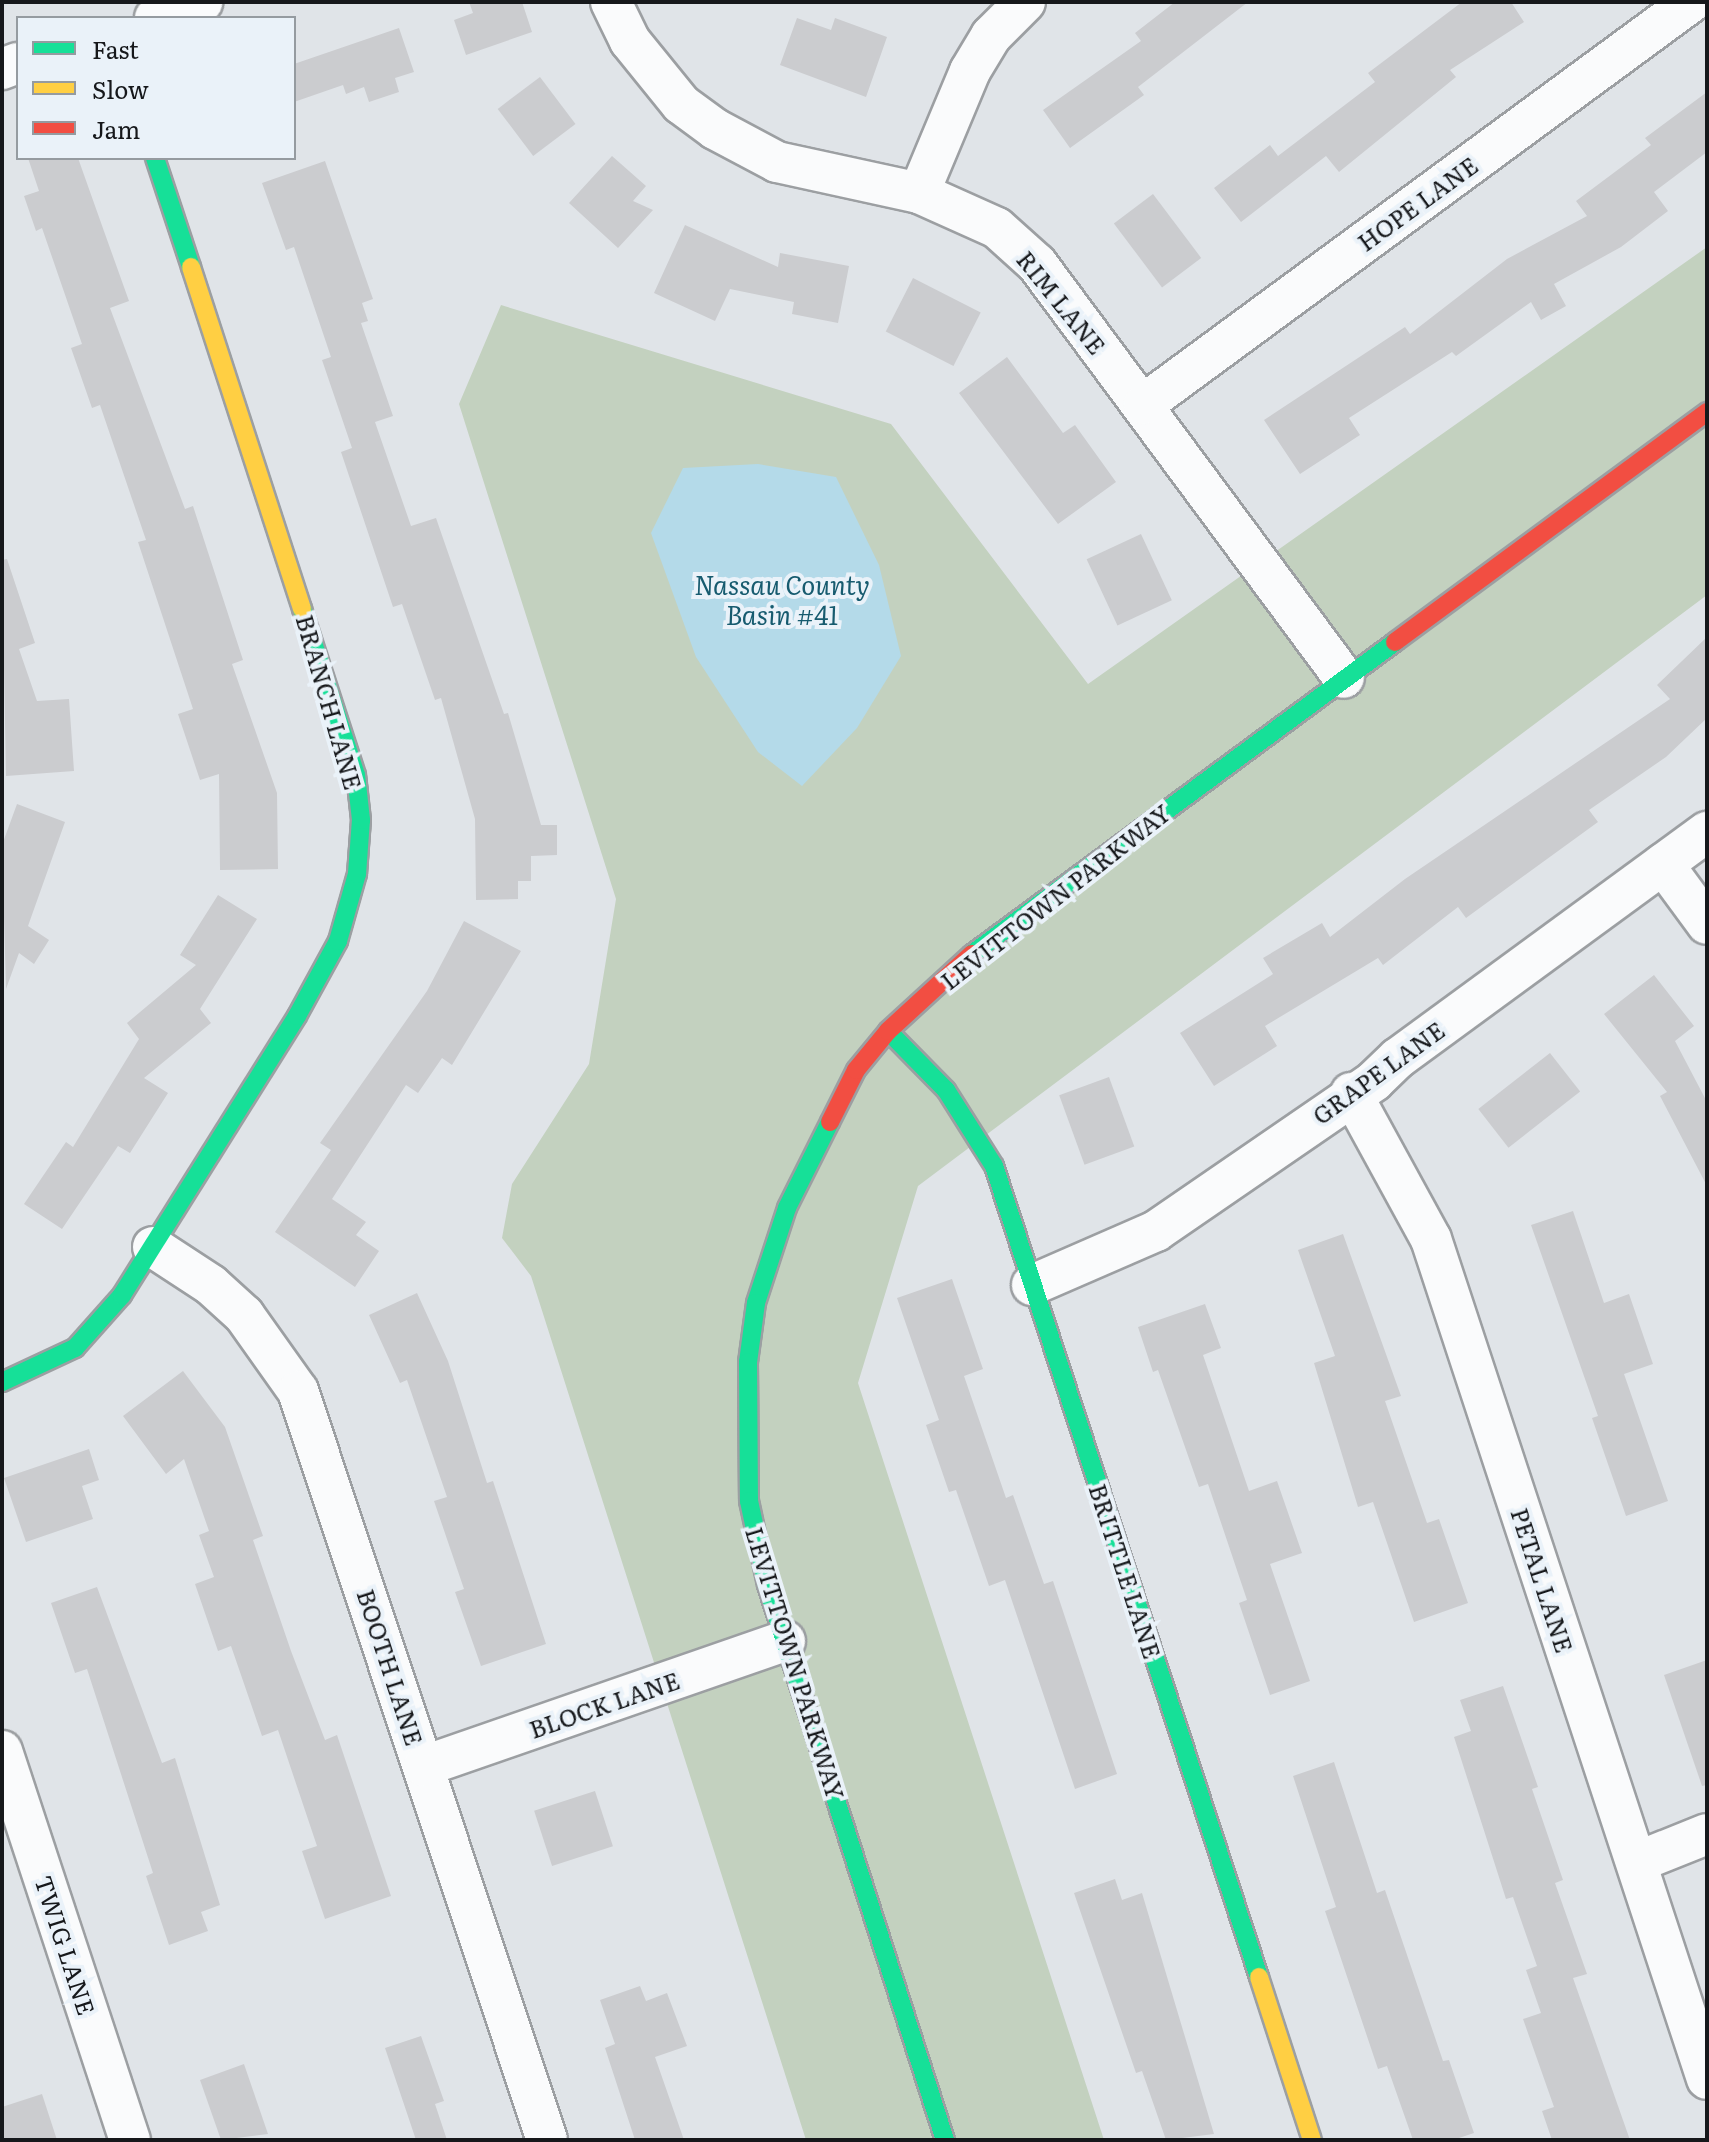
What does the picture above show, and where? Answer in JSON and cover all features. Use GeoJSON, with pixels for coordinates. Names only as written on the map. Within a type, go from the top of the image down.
{"type":"FeatureCollection","features":[{"type":"Feature","properties":{"kind":"street"},"geometry":{"type":"LineString","coordinates":[[161,16],[202,2]]}},
{"type":"Feature","properties":{"kind":"street","name":"RIM LANE"},"geometry":{"type":"LineString","coordinates":[[611,2],[630,41],[681,104],[715,129],[777,162],[919,193],[997,228],[1037,264],[1144,404],[1344,678]]}},
{"type":"Feature","properties":{"kind":"street"},"geometry":{"type":"LineString","coordinates":[[919,193],[970,71],[991,36],[1025,2]]}},
{"type":"Feature","properties":{"kind":"street","name":"HOPE LANE"},"geometry":{"type":"LineString","coordinates":[[1144,404],[1691,2]]}},
{"type":"Feature","properties":{"kind":"street","name":"BRANCH LANE"},"geometry":{"type":"LineString","coordinates":[[2,1382],[75,1348],[114,1305],[297,1016],[338,941],[357,874],[361,820],[356,775],[156,160]]}},
{"type":"Feature","properties":{"kind":"street","name":"LEVITTOWN PARKWAY"},"geometry":{"type":"LineString","coordinates":[[945,2140],[785,1641],[749,1501],[745,1434],[756,1303],[787,1208],[823,1130],[856,1070],[888,1031],[972,954],[1707,412]]}},
{"type":"Feature","properties":{"kind":"street","name":"GRAPE LANE"},"geometry":{"type":"LineString","coordinates":[[1032,1285],[1156,1231],[1351,1093],[1707,832]]}},
{"type":"Feature","properties":{"kind":"street"},"geometry":{"type":"LineString","coordinates":[[1663,864],[1707,924]]}},
{"type":"Feature","properties":{"kind":"street","name":"BRITTLE LANE"},"geometry":{"type":"LineString","coordinates":[[888,1031],[946,1090],[994,1166],[1312,2140]]}},
{"type":"Feature","properties":{"kind":"street","name":"PETAL LANE"},"geometry":{"type":"LineString","coordinates":[[1351,1093],[1431,1239],[1707,2079]]}},
{"type":"Feature","properties":{"kind":"street","name":"BOOTH LANE"},"geometry":{"type":"LineString","coordinates":[[153,1247],[211,1285],[244,1315],[298,1391],[547,2140]]}},
{"type":"Feature","properties":{"kind":"street","name":"BLOCK LANE"},"geometry":{"type":"LineString","coordinates":[[424,1766],[785,1641]]}},
{"type":"Feature","properties":{"kind":"street","name":"TWIG LANE"},"geometry":{"type":"LineString","coordinates":[[2,1751],[130,2140]]}},
{"type":"Feature","properties":{"kind":"street"},"geometry":{"type":"LineString","coordinates":[[1637,1862],[1707,1834]]}},
{"type":"Feature","properties":{"kind":"green space"},"geometry":{"type":"Polygon","coordinates":[[[1707,247],[1707,595],[918,1186],[858,1383],[1104,2140],[806,2140],[531,1276],[502,1238],[512,1184],[589,1064],[616,899],[459,404],[501,305],[891,424],[1088,684],[1707,247]]]}},
{"type":"Feature","properties":{"kind":"water","name":"Nassau County Basin #41"},"geometry":{"type":"Polygon","coordinates":[[[758,464],[836,477],[879,565],[901,656],[857,728],[802,786],[758,752],[696,657],[651,533],[683,468],[758,464]]]}},
{"type":"Feature","properties":{"kind":"building"},"geometry":{"type":"Polygon","coordinates":[[[469,2],[522,2],[532,32],[466,55],[454,20],[473,13],[469,2]]]}},
{"type":"Feature","properties":{"kind":"building"},"geometry":{"type":"Polygon","coordinates":[[[1175,2],[1248,2],[1138,87],[1144,95],[1070,148],[1043,110],[1141,41],[1135,33],[1175,2]]]}},
{"type":"Feature","properties":{"kind":"building"},"geometry":{"type":"Polygon","coordinates":[[[1462,2],[1511,2],[1524,22],[1450,70],[1456,77],[1339,172],[1326,156],[1241,222],[1214,188],[1270,145],[1278,156],[1375,82],[1368,73],[1462,2]]]}},
{"type":"Feature","properties":{"kind":"building"},"geometry":{"type":"Polygon","coordinates":[[[797,18],[831,30],[835,18],[887,37],[866,97],[780,65],[797,18]]]}},
{"type":"Feature","properties":{"kind":"building"},"geometry":{"type":"Polygon","coordinates":[[[399,28],[414,72],[395,78],[399,92],[369,102],[364,87],[346,94],[343,85],[296,101],[296,63],[399,28]]]}},
{"type":"Feature","properties":{"kind":"building"},"geometry":{"type":"Polygon","coordinates":[[[540,77],[576,124],[533,156],[498,109],[540,77]]]}},
{"type":"Feature","properties":{"kind":"building"},"geometry":{"type":"Polygon","coordinates":[[[1707,92],[1707,152],[1654,192],[1668,211],[1621,247],[1554,284],[1566,306],[1541,320],[1531,302],[1456,356],[1452,352],[1349,418],[1360,435],[1300,474],[1264,420],[1405,327],[1410,334],[1507,259],[1587,216],[1576,201],[1651,145],[1645,138],[1707,92]]]}},
{"type":"Feature","properties":{"kind":"building"},"geometry":{"type":"Polygon","coordinates":[[[612,156],[646,186],[633,201],[653,210],[618,248],[569,203],[612,156]]]}},
{"type":"Feature","properties":{"kind":"building"},"geometry":{"type":"Polygon","coordinates":[[[29,160],[79,160],[129,301],[110,308],[185,509],[193,506],[243,660],[232,664],[277,793],[278,869],[220,870],[219,774],[200,780],[178,714],[193,709],[138,542],[146,540],[100,405],[92,408],[71,348],[82,344],[42,228],[36,231],[24,196],[39,191],[29,160]]]}},
{"type":"Feature","properties":{"kind":"building"},"geometry":{"type":"Polygon","coordinates":[[[325,161],[373,299],[362,303],[368,321],[361,323],[393,416],[375,422],[411,526],[436,518],[504,714],[508,713],[541,825],[557,825],[557,855],[531,856],[531,881],[518,881],[518,899],[476,900],[475,819],[441,698],[435,700],[402,604],[393,607],[341,452],[352,448],[322,360],[331,357],[294,247],[286,250],[262,183],[325,161]]]}},
{"type":"Feature","properties":{"kind":"building"},"geometry":{"type":"Polygon","coordinates":[[[1153,194],[1201,258],[1162,287],[1114,223],[1153,194]]]}},
{"type":"Feature","properties":{"kind":"building"},"geometry":{"type":"Polygon","coordinates":[[[685,225],[778,267],[780,253],[849,266],[838,323],[792,314],[794,302],[730,289],[715,321],[654,293],[685,225]]]}},
{"type":"Feature","properties":{"kind":"building"},"geometry":{"type":"Polygon","coordinates":[[[913,278],[981,313],[953,366],[886,331],[913,278]]]}},
{"type":"Feature","properties":{"kind":"building"},"geometry":{"type":"Polygon","coordinates":[[[1007,357],[1063,433],[1075,425],[1116,482],[1058,524],[959,393],[1007,357]]]}},
{"type":"Feature","properties":{"kind":"building"},"geometry":{"type":"Polygon","coordinates":[[[1141,534],[1172,600],[1117,626],[1087,559],[1141,534]]]}},
{"type":"Feature","properties":{"kind":"building"},"geometry":{"type":"Polygon","coordinates":[[[7,559],[35,643],[19,649],[37,701],[69,699],[74,771],[6,776],[2,560],[7,559]]]}},
{"type":"Feature","properties":{"kind":"building"},"geometry":{"type":"Polygon","coordinates":[[[1707,637],[1707,718],[1666,757],[1589,810],[1598,822],[1466,918],[1458,907],[1383,965],[1378,958],[1265,1026],[1277,1046],[1214,1086],[1180,1033],[1273,974],[1263,958],[1322,923],[1330,937],[1405,879],[1670,699],[1657,685],[1707,637]]]}},
{"type":"Feature","properties":{"kind":"building"},"geometry":{"type":"Polygon","coordinates":[[[17,804],[65,822],[28,926],[49,940],[34,964],[19,953],[6,989],[2,845],[17,804]]]}},
{"type":"Feature","properties":{"kind":"building"},"geometry":{"type":"Polygon","coordinates":[[[218,895],[257,919],[200,1009],[211,1023],[144,1078],[168,1093],[130,1153],[118,1146],[62,1229],[24,1204],[66,1142],[73,1147],[139,1039],[127,1023],[196,965],[180,955],[218,895]]]}},
{"type":"Feature","properties":{"kind":"building"},"geometry":{"type":"Polygon","coordinates":[[[464,921],[521,951],[452,1065],[442,1058],[418,1093],[406,1085],[332,1199],[366,1222],[356,1235],[379,1251],[355,1287],[275,1232],[331,1150],[320,1143],[427,991],[464,921]]]}},
{"type":"Feature","properties":{"kind":"building"},"geometry":{"type":"Polygon","coordinates":[[[1654,975],[1694,1026],[1675,1041],[1707,1102],[1707,1186],[1660,1096],[1667,1092],[1604,1014],[1654,975]]]}},
{"type":"Feature","properties":{"kind":"building"},"geometry":{"type":"Polygon","coordinates":[[[1550,1053],[1580,1092],[1508,1148],[1478,1109],[1550,1053]]]}},
{"type":"Feature","properties":{"kind":"building"},"geometry":{"type":"Polygon","coordinates":[[[1109,1077],[1134,1147],[1085,1165],[1059,1095],[1109,1077]]]}},
{"type":"Feature","properties":{"kind":"building"},"geometry":{"type":"Polygon","coordinates":[[[1573,1211],[1604,1303],[1629,1294],[1653,1364],[1624,1374],[1668,1501],[1626,1516],[1592,1418],[1598,1416],[1531,1225],[1573,1211]]]}},
{"type":"Feature","properties":{"kind":"building"},"geometry":{"type":"Polygon","coordinates":[[[1343,1234],[1401,1396],[1385,1401],[1427,1523],[1439,1519],[1468,1603],[1414,1622],[1373,1502],[1358,1507],[1314,1363],[1335,1356],[1298,1250],[1343,1234]]]}},
{"type":"Feature","properties":{"kind":"building"},"geometry":{"type":"Polygon","coordinates":[[[952,1279],[983,1369],[964,1376],[1006,1498],[1013,1495],[1044,1584],[1053,1581],[1117,1774],[1075,1789],[1005,1580],[989,1586],[956,1490],[949,1492],[926,1425],[939,1420],[897,1298],[952,1279]]]}},
{"type":"Feature","properties":{"kind":"building"},"geometry":{"type":"Polygon","coordinates":[[[417,1293],[448,1361],[487,1483],[493,1481],[546,1644],[481,1666],[455,1592],[464,1589],[434,1501],[447,1497],[407,1380],[400,1383],[369,1315],[417,1293]]]}},
{"type":"Feature","properties":{"kind":"building"},"geometry":{"type":"Polygon","coordinates":[[[1205,1304],[1221,1348],[1203,1355],[1249,1491],[1277,1481],[1302,1553],[1270,1564],[1310,1681],[1270,1695],[1239,1603],[1247,1600],[1208,1484],[1199,1487],[1158,1370],[1153,1372],[1138,1327],[1205,1304]]]}},
{"type":"Feature","properties":{"kind":"building"},"geometry":{"type":"Polygon","coordinates":[[[183,1371],[225,1427],[263,1536],[253,1540],[291,1651],[325,1740],[337,1735],[391,1896],[325,1919],[302,1851],[317,1846],[278,1730],[262,1736],[231,1646],[218,1651],[195,1584],[214,1577],[199,1535],[209,1531],[184,1459],[166,1474],[123,1416],[183,1371]]]}},
{"type":"Feature","properties":{"kind":"building"},"geometry":{"type":"Polygon","coordinates":[[[89,1449],[99,1480],[82,1486],[93,1519],[26,1542],[4,1478],[89,1449]]]}},
{"type":"Feature","properties":{"kind":"building"},"geometry":{"type":"Polygon","coordinates":[[[97,1587],[162,1763],[175,1758],[220,1905],[201,1912],[208,1931],[169,1945],[146,1876],[153,1873],[87,1669],[75,1673],[51,1603],[97,1587]]]}},
{"type":"Feature","properties":{"kind":"building"},"geometry":{"type":"Polygon","coordinates":[[[1707,1660],[1707,1785],[1702,1786],[1664,1675],[1707,1660]]]}},
{"type":"Feature","properties":{"kind":"building"},"geometry":{"type":"Polygon","coordinates":[[[1503,1686],[1538,1787],[1532,1789],[1563,1880],[1555,1883],[1587,1974],[1573,1978],[1630,2140],[1552,2140],[1542,2111],[1554,2107],[1523,2019],[1541,2013],[1526,1970],[1537,1966],[1513,1897],[1506,1899],[1454,1737],[1471,1731],[1460,1700],[1503,1686]]]}},
{"type":"Feature","properties":{"kind":"building"},"geometry":{"type":"Polygon","coordinates":[[[1334,1762],[1377,1893],[1385,1890],[1443,2061],[1449,2060],[1474,2133],[1453,2140],[1413,2140],[1387,2066],[1378,2069],[1325,1911],[1336,1907],[1293,1776],[1334,1762]]]}},
{"type":"Feature","properties":{"kind":"building"},"geometry":{"type":"Polygon","coordinates":[[[595,1791],[613,1846],[552,1866],[534,1811],[595,1791]]]}},
{"type":"Feature","properties":{"kind":"building"},"geometry":{"type":"Polygon","coordinates":[[[1115,1879],[1122,1900],[1142,1893],[1214,2134],[1166,2140],[1142,2071],[1136,2073],[1074,1893],[1115,1879]]]}},
{"type":"Feature","properties":{"kind":"building"},"geometry":{"type":"Polygon","coordinates":[[[640,1986],[646,2001],[667,1993],[687,2046],[655,2057],[684,2140],[635,2140],[605,2048],[615,2044],[600,2000],[640,1986]]]}},
{"type":"Feature","properties":{"kind":"building"},"geometry":{"type":"Polygon","coordinates":[[[421,2036],[444,2101],[435,2104],[447,2140],[416,2140],[385,2048],[421,2036]]]}},
{"type":"Feature","properties":{"kind":"building"},"geometry":{"type":"Polygon","coordinates":[[[244,2064],[268,2134],[221,2140],[200,2080],[244,2064]]]}},
{"type":"Feature","properties":{"kind":"building"},"geometry":{"type":"Polygon","coordinates":[[[42,2094],[57,2140],[2,2140],[2,2107],[42,2094]]]}},
{"type":"Feature","properties":{"kind":"traffic: fast"},"geometry":{"type":"LineString","coordinates":[[156,160],[191,267]]}},
{"type":"Feature","properties":{"kind":"traffic: fast"},"geometry":{"type":"LineString","coordinates":[[2,1382],[75,1348],[122,1295],[297,1016],[338,941],[357,874],[361,820],[356,775],[302,609]]}},
{"type":"Feature","properties":{"kind":"traffic: fast"},"geometry":{"type":"LineString","coordinates":[[972,954],[1395,642]]}},
{"type":"Feature","properties":{"kind":"traffic: fast"},"geometry":{"type":"LineString","coordinates":[[888,1031],[946,1090],[994,1166],[1259,1977]]}},
{"type":"Feature","properties":{"kind":"traffic: fast"},"geometry":{"type":"LineString","coordinates":[[830,1122],[787,1208],[756,1303],[748,1362],[749,1501],[767,1585],[945,2140]]}},
{"type":"Feature","properties":{"kind":"traffic: slow"},"geometry":{"type":"LineString","coordinates":[[191,267],[302,609]]}},
{"type":"Feature","properties":{"kind":"traffic: slow"},"geometry":{"type":"LineString","coordinates":[[1259,1977],[1312,2140]]}},
{"type":"Feature","properties":{"kind":"traffic: jam"},"geometry":{"type":"LineString","coordinates":[[1395,642],[1707,412]]}},
{"type":"Feature","properties":{"kind":"traffic: jam"},"geometry":{"type":"LineString","coordinates":[[830,1122],[856,1070],[888,1031],[972,954]]}}]}
